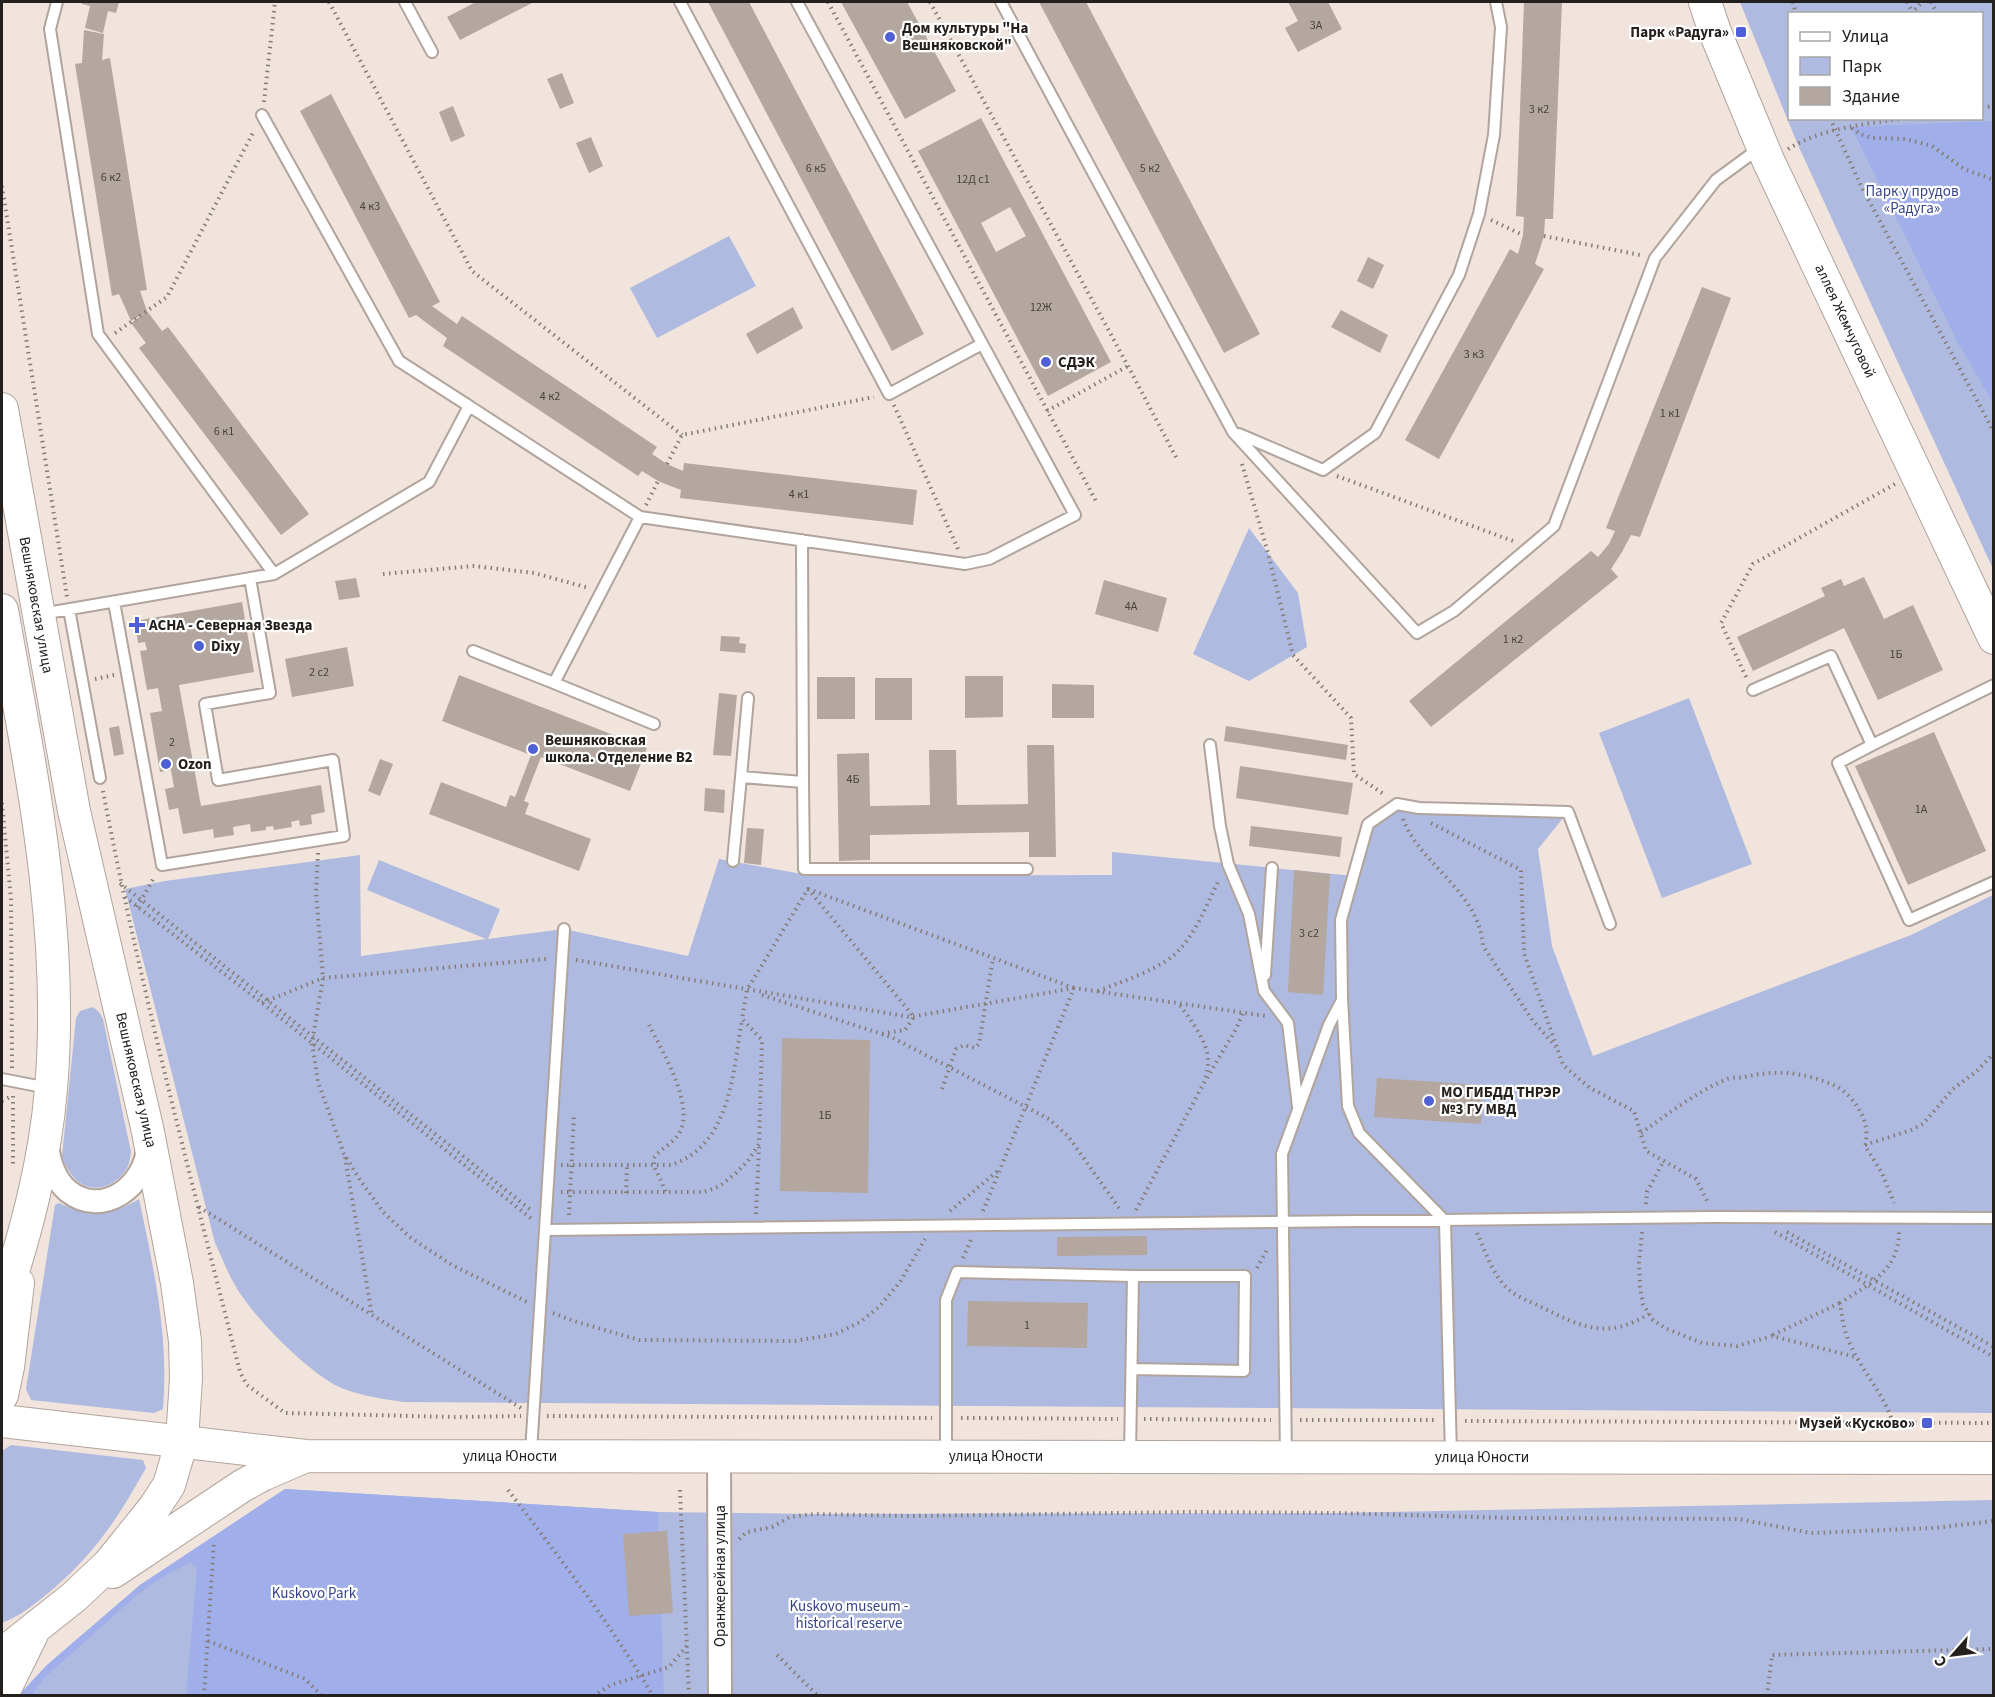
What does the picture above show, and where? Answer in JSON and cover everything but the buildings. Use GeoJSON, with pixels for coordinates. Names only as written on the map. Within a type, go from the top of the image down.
{"type":"FeatureCollection","features":[{"type":"Feature","properties":{"kind":"main road","name":"аллея Жемчуговой"},"geometry":{"type":"LineString","coordinates":[[1705,2],[1762,146],[1994,638]]}},
{"type":"Feature","properties":{"kind":"main road","name":"Вешняковская улица"},"geometry":{"type":"LineString","coordinates":[[2,410],[74,811],[148,1132],[177,1283],[185,1341],[186,1378],[182,1442],[169,1485],[154,1508],[109,1564],[74,1597],[37,1624],[2,1695]]}},
{"type":"Feature","properties":{"kind":"main road"},"geometry":{"type":"LineString","coordinates":[[2,610],[5,653],[34,789],[48,888],[54,1006],[51,1088],[45,1134],[23,1241],[8,1367],[2,1395]]}},
{"type":"Feature","properties":{"kind":"main road"},"geometry":{"type":"LineString","coordinates":[[2,1306],[23,1241]]}},
{"type":"Feature","properties":{"kind":"main road","name":"улица Юности"},"geometry":{"type":"LineString","coordinates":[[2,1421],[306,1456],[1994,1458]]}},
{"type":"Feature","properties":{"kind":"main road"},"geometry":{"type":"LineString","coordinates":[[74,1597],[158,1544],[242,1486],[306,1456]]}},
{"type":"Feature","properties":{"kind":"main road"},"geometry":{"type":"LineString","coordinates":[[2,1654],[37,1624]]}},
{"type":"Feature","properties":{"kind":"street"},"geometry":{"type":"LineString","coordinates":[[45,1134],[48,1158],[57,1177],[68,1191],[82,1198],[97,1200],[113,1198],[126,1191],[138,1180],[147,1160],[148,1132]]}},
{"type":"Feature","properties":{"kind":"street","name":"Оранжерейная улица"},"geometry":{"type":"LineString","coordinates":[[719,1456],[720,1695]]}},
{"type":"Feature","properties":{"kind":"lane"},"geometry":{"type":"LineString","coordinates":[[57,2],[50,29],[98,334],[274,574]]}},
{"type":"Feature","properties":{"kind":"lane"},"geometry":{"type":"LineString","coordinates":[[405,2],[432,52]]}},
{"type":"Feature","properties":{"kind":"lane"},"geometry":{"type":"LineString","coordinates":[[680,2],[889,394],[982,344]]}},
{"type":"Feature","properties":{"kind":"lane"},"geometry":{"type":"LineString","coordinates":[[262,116],[399,361],[640,517],[965,564],[989,559],[1074,515],[797,2]]}},
{"type":"Feature","properties":{"kind":"lane"},"geometry":{"type":"LineString","coordinates":[[1001,2],[1233,432],[1418,633],[1454,611],[1554,526],[1655,258],[1716,180],[1762,146]]}},
{"type":"Feature","properties":{"kind":"lane"},"geometry":{"type":"LineString","coordinates":[[1233,432],[1323,470],[1375,433],[1459,274],[1479,214],[1494,135],[1501,27],[1496,2]]}},
{"type":"Feature","properties":{"kind":"lane"},"geometry":{"type":"LineString","coordinates":[[38,615],[274,574],[429,482],[469,406]]}},
{"type":"Feature","properties":{"kind":"lane"},"geometry":{"type":"LineString","coordinates":[[554,683],[640,517]]}},
{"type":"Feature","properties":{"kind":"lane"},"geometry":{"type":"LineString","coordinates":[[802,540],[804,869],[1027,868]]}},
{"type":"Feature","properties":{"kind":"lane"},"geometry":{"type":"LineString","coordinates":[[114,602],[162,865],[344,836],[333,760],[218,780],[205,704],[270,693],[250,578]]}},
{"type":"Feature","properties":{"kind":"lane"},"geometry":{"type":"LineString","coordinates":[[69,609],[100,778]]}},
{"type":"Feature","properties":{"kind":"lane"},"geometry":{"type":"LineString","coordinates":[[473,651],[654,723]]}},
{"type":"Feature","properties":{"kind":"lane"},"geometry":{"type":"LineString","coordinates":[[1753,690],[1831,656],[1872,746]]}},
{"type":"Feature","properties":{"kind":"lane"},"geometry":{"type":"LineString","coordinates":[[1994,685],[1838,763],[1909,920],[1994,882]]}},
{"type":"Feature","properties":{"kind":"lane"},"geometry":{"type":"LineString","coordinates":[[733,861],[748,698]]}},
{"type":"Feature","properties":{"kind":"lane"},"geometry":{"type":"LineString","coordinates":[[1210,745],[1220,826],[1228,864],[1249,914],[1264,991],[1288,1023],[1298,1110]]}},
{"type":"Feature","properties":{"kind":"lane"},"geometry":{"type":"LineString","coordinates":[[741,777],[803,782]]}},
{"type":"Feature","properties":{"kind":"lane"},"geometry":{"type":"LineString","coordinates":[[1451,1457],[1445,1221],[1359,1133],[1348,1106],[1342,999],[1341,920],[1368,824],[1397,804],[1419,808],[1568,812],[1610,924]]}},
{"type":"Feature","properties":{"kind":"lane"},"geometry":{"type":"LineString","coordinates":[[1264,991],[1272,868]]}},
{"type":"Feature","properties":{"kind":"lane"},"geometry":{"type":"LineString","coordinates":[[530,1456],[564,929]]}},
{"type":"Feature","properties":{"kind":"lane"},"geometry":{"type":"LineString","coordinates":[[1286,1456],[1282,1154],[1329,1025],[1342,999]]}},
{"type":"Feature","properties":{"kind":"lane"},"geometry":{"type":"LineString","coordinates":[[7,1080],[51,1088]]}},
{"type":"Feature","properties":{"kind":"lane"},"geometry":{"type":"LineString","coordinates":[[545,1226],[568,1230],[933,1225],[1132,1219],[1474,1221],[1714,1217],[1994,1218]]}},
{"type":"Feature","properties":{"kind":"lane"},"geometry":{"type":"LineString","coordinates":[[946,1456],[946,1300],[957,1272],[1245,1276],[1244,1371],[1132,1369]]}},
{"type":"Feature","properties":{"kind":"lane"},"geometry":{"type":"LineString","coordinates":[[1130,1456],[1133,1276]]}},
{"type":"Feature","properties":{"kind":"path"},"geometry":{"type":"LineString","coordinates":[[103,341],[167,297],[262,116],[275,2]]}},
{"type":"Feature","properties":{"kind":"path"},"geometry":{"type":"LineString","coordinates":[[329,2],[472,271],[682,435],[889,394],[965,564]]}},
{"type":"Feature","properties":{"kind":"path"},"geometry":{"type":"LineString","coordinates":[[828,2],[1096,503]]}},
{"type":"Feature","properties":{"kind":"path"},"geometry":{"type":"LineString","coordinates":[[930,2],[1178,461]]}},
{"type":"Feature","properties":{"kind":"path"},"geometry":{"type":"LineString","coordinates":[[1831,120],[1926,309],[1994,432]]}},
{"type":"Feature","properties":{"kind":"path"},"geometry":{"type":"LineString","coordinates":[[1862,120],[1863,126]]}},
{"type":"Feature","properties":{"kind":"path"},"geometry":{"type":"LineString","coordinates":[[1834,129],[1895,120]]}},
{"type":"Feature","properties":{"kind":"path"},"geometry":{"type":"LineString","coordinates":[[1851,127],[1860,134],[1872,138],[1906,139],[1932,146],[1964,169],[1994,180]]}},
{"type":"Feature","properties":{"kind":"path"},"geometry":{"type":"LineString","coordinates":[[2,186],[69,609]]}},
{"type":"Feature","properties":{"kind":"path"},"geometry":{"type":"LineString","coordinates":[[1479,214],[1523,235]]}},
{"type":"Feature","properties":{"kind":"path"},"geometry":{"type":"LineString","coordinates":[[1544,236],[1655,258]]}},
{"type":"Feature","properties":{"kind":"path"},"geometry":{"type":"LineString","coordinates":[[1047,411],[1128,366]]}},
{"type":"Feature","properties":{"kind":"path"},"geometry":{"type":"LineString","coordinates":[[1233,432],[1268,553],[1293,655],[1351,718],[1354,774],[1397,804],[1408,833],[1466,900],[1482,933],[1482,945],[1533,1022],[1557,1048]]}},
{"type":"Feature","properties":{"kind":"path"},"geometry":{"type":"LineString","coordinates":[[667,464],[682,435]]}},
{"type":"Feature","properties":{"kind":"path"},"geometry":{"type":"LineString","coordinates":[[1323,470],[1529,547]]}},
{"type":"Feature","properties":{"kind":"path"},"geometry":{"type":"LineString","coordinates":[[1753,690],[1721,623],[1753,564],[1917,472]]}},
{"type":"Feature","properties":{"kind":"path"},"geometry":{"type":"LineString","coordinates":[[640,517],[658,482]]}},
{"type":"Feature","properties":{"kind":"path"},"geometry":{"type":"LineString","coordinates":[[383,574],[474,566],[534,573],[601,591]]}},
{"type":"Feature","properties":{"kind":"path"},"geometry":{"type":"LineString","coordinates":[[82,681],[127,673]]}},
{"type":"Feature","properties":{"kind":"path"},"geometry":{"type":"LineString","coordinates":[[100,778],[120,884],[240,1372],[247,1385],[285,1413]]}},
{"type":"Feature","properties":{"kind":"path"},"geometry":{"type":"LineString","coordinates":[[2,803],[11,900],[7,1080],[13,1096],[13,1167]]}},
{"type":"Feature","properties":{"kind":"path"},"geometry":{"type":"LineString","coordinates":[[1419,808],[1427,821],[1521,870],[1524,953],[1563,1065],[1590,1088],[1634,1111],[1646,1151],[1696,1179],[1714,1217]]}},
{"type":"Feature","properties":{"kind":"path"},"geometry":{"type":"LineString","coordinates":[[319,840],[316,892],[323,978],[312,1043],[318,1082],[344,1154],[372,1316]]}},
{"type":"Feature","properties":{"kind":"path"},"geometry":{"type":"LineString","coordinates":[[1098,992],[1172,957],[1200,921],[1228,864]]}},
{"type":"Feature","properties":{"kind":"path"},"geometry":{"type":"LineString","coordinates":[[137,907],[162,865]]}},
{"type":"Feature","properties":{"kind":"path"},"geometry":{"type":"LineString","coordinates":[[549,1165],[671,1165],[682,1162],[702,1145],[718,1125],[727,1103],[747,990],[808,889],[808,869]]}},
{"type":"Feature","properties":{"kind":"path"},"geometry":{"type":"LineString","coordinates":[[120,884],[314,1037],[545,1226]]}},
{"type":"Feature","properties":{"kind":"path"},"geometry":{"type":"LineString","coordinates":[[808,889],[1074,988],[1285,1019]]}},
{"type":"Feature","properties":{"kind":"path"},"geometry":{"type":"LineString","coordinates":[[808,889],[914,1017]]}},
{"type":"Feature","properties":{"kind":"path"},"geometry":{"type":"LineString","coordinates":[[124,897],[545,1226]]}},
{"type":"Feature","properties":{"kind":"path"},"geometry":{"type":"LineString","coordinates":[[262,1003],[323,978],[562,957],[914,1017],[1074,988]]}},
{"type":"Feature","properties":{"kind":"path"},"geometry":{"type":"LineString","coordinates":[[942,1089],[956,1049],[960,1046],[975,1048],[980,1044],[993,958]]}},
{"type":"Feature","properties":{"kind":"path"},"geometry":{"type":"LineString","coordinates":[[957,1272],[1074,988]]}},
{"type":"Feature","properties":{"kind":"path"},"geometry":{"type":"LineString","coordinates":[[747,990],[881,1034],[1049,1119],[1068,1136],[1132,1219]]}},
{"type":"Feature","properties":{"kind":"path"},"geometry":{"type":"LineString","coordinates":[[1178,1004],[1193,1021],[1209,1060],[1205,1082]]}},
{"type":"Feature","properties":{"kind":"path"},"geometry":{"type":"LineString","coordinates":[[1132,1219],[1243,1013]]}},
{"type":"Feature","properties":{"kind":"path"},"geometry":{"type":"LineString","coordinates":[[881,1034],[905,1030],[914,1017]]}},
{"type":"Feature","properties":{"kind":"path"},"geometry":{"type":"LineString","coordinates":[[742,1019],[762,1041],[756,1227]]}},
{"type":"Feature","properties":{"kind":"path"},"geometry":{"type":"LineString","coordinates":[[649,1025],[675,1080],[683,1105],[684,1119],[677,1137],[654,1158],[654,1166],[666,1192]]}},
{"type":"Feature","properties":{"kind":"path"},"geometry":{"type":"LineString","coordinates":[[1865,1146],[1923,1124],[1953,1089],[1977,1071],[1994,1053]]}},
{"type":"Feature","properties":{"kind":"path"},"geometry":{"type":"LineString","coordinates":[[1641,1133],[1671,1111],[1728,1079],[1758,1073],[1790,1073],[1807,1075],[1834,1085],[1844,1091],[1866,1122],[1868,1135],[1865,1146],[1892,1193],[1899,1218],[1899,1247],[1890,1266],[1840,1303],[1772,1335],[1737,1346],[1702,1343],[1665,1328],[1653,1320],[1643,1304],[1639,1263],[1647,1192],[1664,1160]]}},
{"type":"Feature","properties":{"kind":"path"},"geometry":{"type":"LineString","coordinates":[[2,1101],[13,1096]]}},
{"type":"Feature","properties":{"kind":"path"},"geometry":{"type":"LineString","coordinates":[[568,1230],[574,1114]]}},
{"type":"Feature","properties":{"kind":"path"},"geometry":{"type":"LineString","coordinates":[[547,1192],[704,1192],[720,1186],[748,1161],[759,1144]]}},
{"type":"Feature","properties":{"kind":"path"},"geometry":{"type":"LineString","coordinates":[[344,1154],[383,1212],[411,1238],[452,1265],[504,1292],[574,1321],[639,1340],[795,1341],[836,1334],[860,1322],[879,1307],[900,1282],[933,1225],[1000,1169]]}},
{"type":"Feature","properties":{"kind":"path"},"geometry":{"type":"LineString","coordinates":[[626,1193],[627,1166]]}},
{"type":"Feature","properties":{"kind":"path"},"geometry":{"type":"LineString","coordinates":[[198,1207],[533,1416]]}},
{"type":"Feature","properties":{"kind":"path"},"geometry":{"type":"LineString","coordinates":[[1132,1219],[1145,1215]]}},
{"type":"Feature","properties":{"kind":"path"},"geometry":{"type":"LineString","coordinates":[[1748,1217],[1994,1347]]}},
{"type":"Feature","properties":{"kind":"path"},"geometry":{"type":"LineString","coordinates":[[1760,1217],[1994,1358]]}},
{"type":"Feature","properties":{"kind":"path"},"geometry":{"type":"LineString","coordinates":[[1244,1289],[1283,1221]]}},
{"type":"Feature","properties":{"kind":"path"},"geometry":{"type":"LineString","coordinates":[[1474,1221],[1477,1233],[1498,1278],[1510,1291],[1520,1297],[1564,1319],[1591,1329],[1631,1325],[1649,1314]]}},
{"type":"Feature","properties":{"kind":"path"},"geometry":{"type":"LineString","coordinates":[[1840,1303],[1844,1329],[1857,1357],[1887,1404],[1893,1423]]}},
{"type":"Feature","properties":{"kind":"path"},"geometry":{"type":"LineString","coordinates":[[1772,1335],[1857,1357]]}},
{"type":"Feature","properties":{"kind":"path"},"geometry":{"type":"LineString","coordinates":[[507,1490],[572,1574],[629,1654],[653,1695]]}},
{"type":"Feature","properties":{"kind":"path"},"geometry":{"type":"LineString","coordinates":[[680,1490],[689,1695]]}},
{"type":"Feature","properties":{"kind":"path"},"geometry":{"type":"LineString","coordinates":[[721,1556],[747,1532],[772,1527],[790,1517],[814,1514],[909,1516],[1200,1512],[1739,1520],[1811,1533],[1934,1528],[1994,1521]]}},
{"type":"Feature","properties":{"kind":"path"},"geometry":{"type":"LineString","coordinates":[[204,1695],[214,1541]]}},
{"type":"Feature","properties":{"kind":"path"},"geometry":{"type":"LineString","coordinates":[[208,1641],[305,1679],[322,1695]]}},
{"type":"Feature","properties":{"kind":"path"},"geometry":{"type":"LineString","coordinates":[[593,1695],[611,1685],[669,1668],[687,1646]]}},
{"type":"Feature","properties":{"kind":"path"},"geometry":{"type":"LineString","coordinates":[[1767,1695],[1772,1654],[1994,1648]]}},
{"type":"Feature","properties":{"kind":"path"},"geometry":{"type":"LineString","coordinates":[[777,1655],[818,1695]]}},
{"type":"Feature","properties":{"kind":"green space","name":"Парк у прудов «Радуга»"},"geometry":{"type":"Polygon","coordinates":[[[1740,2],[1993,2],[1993,569],[1797,143],[1740,2]]]}},
{"type":"Feature","properties":{"kind":"green space"},"geometry":{"type":"Polygon","coordinates":[[[1994,121],[1993,403],[1958,343],[1851,127],[1994,121]]]}},
{"type":"Feature","properties":{"kind":"green space"},"geometry":{"type":"Polygon","coordinates":[[[729,236],[756,286],[657,338],[630,288],[729,236]]]}},
{"type":"Feature","properties":{"kind":"green space"},"geometry":{"type":"Polygon","coordinates":[[[1249,528],[1298,593],[1307,647],[1249,681],[1193,654],[1249,528]]]}},
{"type":"Feature","properties":{"kind":"green space"},"geometry":{"type":"Polygon","coordinates":[[[1689,698],[1752,864],[1662,898],[1599,733],[1689,698]]]}},
{"type":"Feature","properties":{"kind":"green space"},"geometry":{"type":"Polygon","coordinates":[[[1397,804],[1568,812],[1538,849],[1552,946],[1593,1056],[1911,935],[1993,895],[1993,1413],[403,1402],[358,1394],[344,1389],[316,1372],[284,1344],[243,1298],[227,1270],[215,1243],[125,889],[165,881],[360,855],[361,956],[486,939],[367,890],[379,860],[500,909],[488,939],[564,929],[688,956],[719,859],[813,876],[1112,875],[1112,852],[1354,876],[1368,824],[1397,804]]]}},
{"type":"Feature","properties":{"kind":"green space"},"geometry":{"type":"Polygon","coordinates":[[[93,1007],[103,1019],[131,1152],[129,1164],[121,1176],[112,1183],[95,1188],[80,1183],[74,1178],[62,1156],[76,1018],[80,1011],[93,1007]]]}},
{"type":"Feature","properties":{"kind":"green space"},"geometry":{"type":"Polygon","coordinates":[[[139,1199],[155,1277],[162,1329],[163,1409],[154,1413],[31,1400],[26,1389],[55,1205],[59,1203],[81,1211],[100,1213],[118,1209],[139,1199]]]}},
{"type":"Feature","properties":{"kind":"green space"},"geometry":{"type":"Polygon","coordinates":[[[11,1445],[143,1460],[146,1468],[116,1519],[94,1548],[68,1576],[16,1617],[2,1623],[2,1451],[11,1445]]]}},
{"type":"Feature","properties":{"kind":"green space","name":"Kuskovo Park"},"geometry":{"type":"Polygon","coordinates":[[[285,1489],[658,1512],[814,1514],[1338,1513],[1993,1500],[1993,1695],[18,1696],[47,1665],[140,1585],[285,1489]]]}},
{"type":"Feature","properties":{"kind":"green space"},"geometry":{"type":"Polygon","coordinates":[[[285,1489],[658,1512],[664,1695],[186,1695],[197,1568],[190,1562],[156,1581],[136,1596],[43,1679],[32,1695],[18,1696],[47,1665],[140,1585],[285,1489]]]}},
{"type":"Feature","properties":{"kind":"place","name":"Парк «Радуга»"},"geometry":{"type":"Point","coordinates":[1741,32]}},
{"type":"Feature","properties":{"kind":"place","name":"Дом культуры \"На Вешняковской\""},"geometry":{"type":"Point","coordinates":[890,37]}},
{"type":"Feature","properties":{"kind":"place","name":"СДЭК"},"geometry":{"type":"Point","coordinates":[1046,362]}},
{"type":"Feature","properties":{"kind":"place","name":"АСНА - Северная Звезда"},"geometry":{"type":"Point","coordinates":[137,625]}},
{"type":"Feature","properties":{"kind":"place","name":"Dixy"},"geometry":{"type":"Point","coordinates":[199,646]}},
{"type":"Feature","properties":{"kind":"place","name":"Вешняковская школа. Отделение В2"},"geometry":{"type":"Point","coordinates":[533,749]}},
{"type":"Feature","properties":{"kind":"place","name":"Ozon"},"geometry":{"type":"Point","coordinates":[166,764]}},
{"type":"Feature","properties":{"kind":"place","name":"МО ГИБДД ТНРЭР №3 ГУ МВД"},"geometry":{"type":"Point","coordinates":[1429,1101]}},
{"type":"Feature","properties":{"kind":"place","name":"Музей «Кусково»"},"geometry":{"type":"Point","coordinates":[1927,1423]}},
{"type":"Feature","properties":{"kind":"park label","name":"Kuskovo museum - historical reserve"},"geometry":{"type":"Point","coordinates":[849,1614]}}]}
